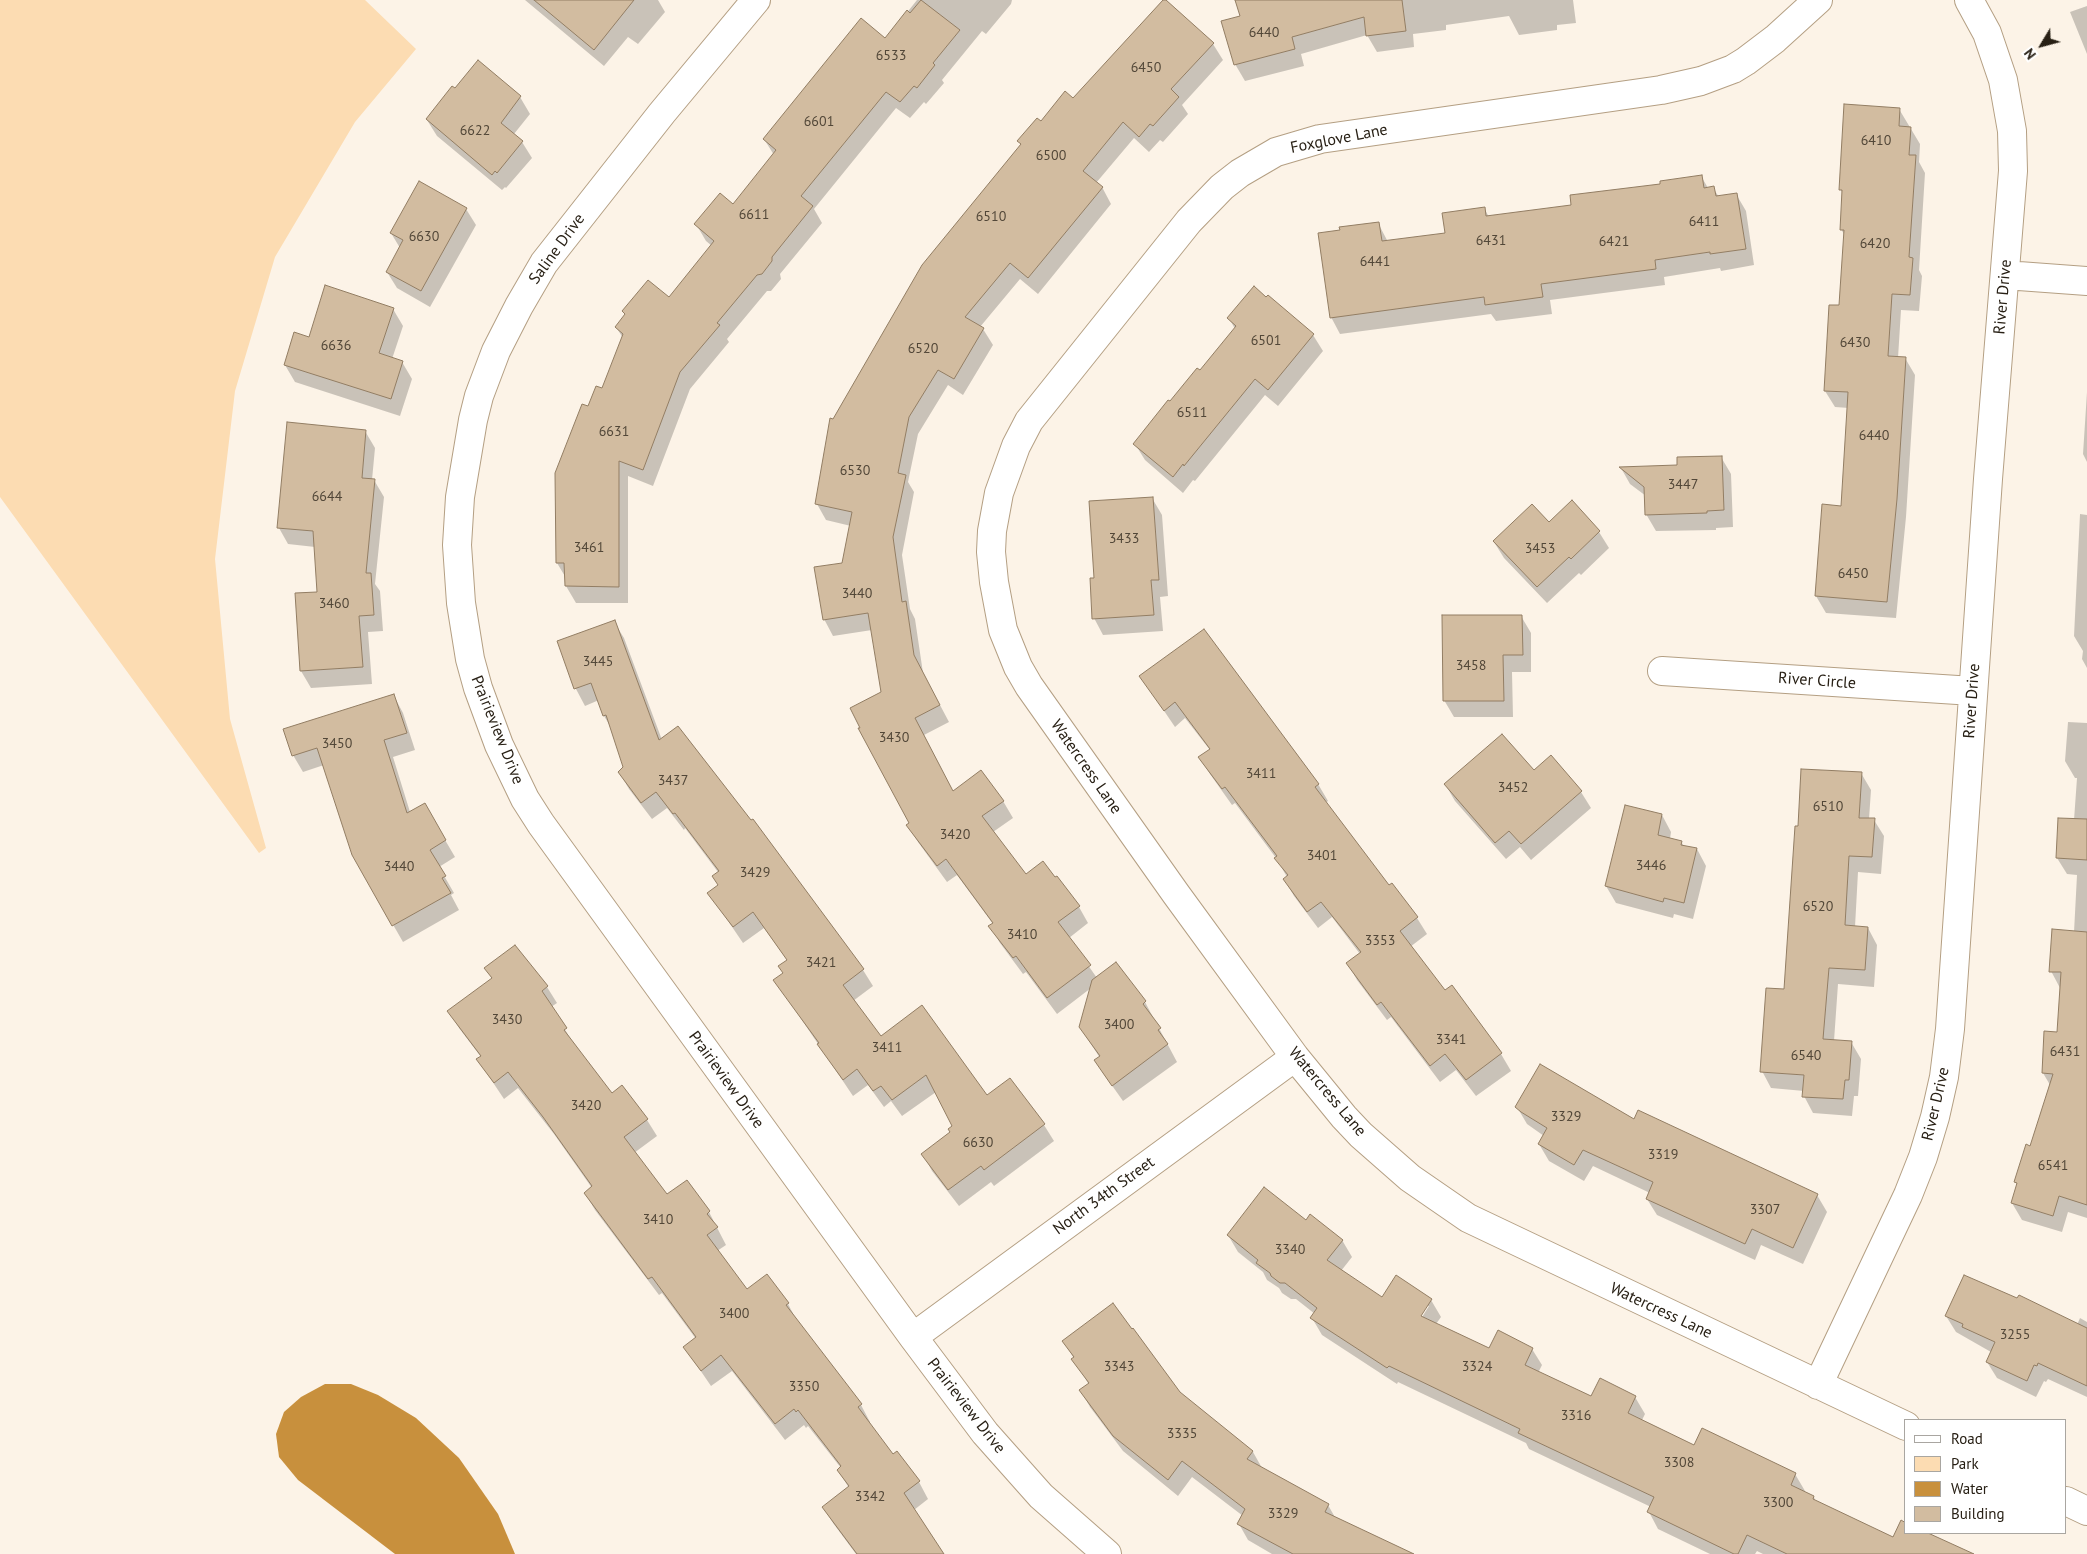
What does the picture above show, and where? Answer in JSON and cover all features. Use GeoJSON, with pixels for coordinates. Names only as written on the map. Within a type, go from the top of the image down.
{"type":"FeatureCollection","features":[{"type":"Feature","properties":{"kind":"street","name":"Saline Drive"},"geometry":{"type":"LineString","coordinates":[[457,545],[460,497],[479,396],[496,352],[531,284],[544,263],[656,120],[756,0]]}},
{"type":"Feature","properties":{"kind":"street","name":"Foxglove Lane"},"geometry":{"type":"LineString","coordinates":[[991,552],[992,531],[999,493],[1016,446],[1029,421],[1189,221],[1222,187],[1240,173],[1276,152],[1320,139],[1661,90],[1701,81],[1733,69],[1746,61],[1775,39],[1818,0]]}},
{"type":"Feature","properties":{"kind":"street","name":"River Drive"},"geometry":{"type":"LineString","coordinates":[[1818,1385],[1908,1195],[1923,1156],[1935,1117],[1944,1077],[1950,1029],[1973,691],[2013,171],[2009,105],[1996,56],[1968,0]]}},
{"type":"Feature","properties":{"kind":"street"},"geometry":{"type":"LineString","coordinates":[[2005,275],[2087,281]]}},
{"type":"Feature","properties":{"kind":"street","name":"Prairieview Drive"},"geometry":{"type":"LineString","coordinates":[[457,545],[462,613],[475,678],[499,745],[525,799],[912,1337],[1003,1455],[1041,1496],[1107,1554]]}},
{"type":"Feature","properties":{"kind":"street","name":"Watercress Lane"},"geometry":{"type":"LineString","coordinates":[[991,552],[994,582],[1003,630],[1018,667],[1029,686],[1295,1057],[1361,1135],[1410,1178],[1468,1218],[1904,1425]]}},
{"type":"Feature","properties":{"kind":"street","name":"River Circle"},"geometry":{"type":"LineString","coordinates":[[1662,671],[1973,691]]}},
{"type":"Feature","properties":{"kind":"street","name":"North 34th Street"},"geometry":{"type":"LineString","coordinates":[[912,1337],[1295,1057]]}},
{"type":"Feature","properties":{"kind":"street"},"geometry":{"type":"LineString","coordinates":[[2067,1501],[2087,1511]]}},
{"type":"Feature","properties":{"kind":"green space"},"geometry":{"type":"Polygon","coordinates":[[[0,0],[365,0],[416,49],[355,122],[275,257],[235,391],[215,559],[230,719],[266,848],[259,853],[0,497],[0,0]]]}},
{"type":"Feature","properties":{"kind":"water"},"geometry":{"type":"Polygon","coordinates":[[[325,1384],[351,1384],[378,1395],[416,1418],[459,1458],[498,1514],[515,1554],[395,1554],[298,1480],[279,1457],[276,1434],[284,1412],[301,1397],[325,1384]]]}},
{"type":"Feature","properties":{"kind":"building"},"geometry":{"type":"Polygon","coordinates":[[[534,0],[634,0],[594,50],[534,0]]]}},
{"type":"Feature","properties":{"kind":"building"},"geometry":{"type":"Polygon","coordinates":[[[921,0],[960,30],[933,63],[935,65],[917,88],[914,86],[900,102],[886,92],[801,196],[813,206],[772,257],[772,261],[762,274],[757,275],[717,323],[720,325],[680,372],[643,470],[619,461],[619,587],[565,586],[564,563],[556,563],[555,473],[582,404],[588,406],[596,386],[602,388],[623,334],[615,327],[625,314],[622,311],[648,280],[669,297],[714,241],[694,224],[720,193],[733,204],[776,150],[763,139],[861,18],[885,38],[907,10],[910,13],[921,0]]]}},
{"type":"Feature","properties":{"kind":"building"},"geometry":{"type":"Polygon","coordinates":[[[1163,0],[1166,0],[1214,43],[1171,89],[1179,97],[1153,126],[1150,124],[1139,137],[1123,122],[1083,171],[1103,187],[1028,278],[1010,263],[965,317],[984,328],[954,379],[938,370],[909,417],[898,473],[906,475],[893,537],[902,602],[906,601],[914,655],[940,705],[915,718],[953,791],[981,770],[1004,801],[982,816],[1026,874],[1043,861],[1080,906],[1058,922],[1091,965],[1047,998],[1016,956],[1013,958],[988,926],[993,923],[946,859],[937,866],[906,825],[909,823],[858,728],[860,728],[850,708],[881,692],[868,613],[823,620],[814,567],[842,563],[852,512],[815,504],[830,418],[833,419],[922,265],[1021,144],[1017,141],[1037,118],[1041,121],[1065,91],[1073,98],[1163,0]]]}},
{"type":"Feature","properties":{"kind":"building"},"geometry":{"type":"Polygon","coordinates":[[[1235,0],[1402,0],[1406,31],[1366,36],[1364,17],[1292,37],[1295,49],[1234,65],[1221,21],[1240,16],[1235,0]]]}},
{"type":"Feature","properties":{"kind":"building"},"geometry":{"type":"Polygon","coordinates":[[[478,60],[521,96],[501,123],[523,141],[497,173],[495,171],[492,175],[426,119],[452,86],[455,88],[478,60]]]}},
{"type":"Feature","properties":{"kind":"building"},"geometry":{"type":"Polygon","coordinates":[[[1844,104],[1900,108],[1899,126],[1911,127],[1909,155],[1916,155],[1909,257],[1913,258],[1910,295],[1892,294],[1888,356],[1906,357],[1897,499],[1887,602],[1815,596],[1822,504],[1841,506],[1848,392],[1824,391],[1829,305],[1839,305],[1844,230],[1840,230],[1842,190],[1839,190],[1844,104]]]}},
{"type":"Feature","properties":{"kind":"building"},"geometry":{"type":"Polygon","coordinates":[[[1702,175],[1704,188],[1714,186],[1716,196],[1737,193],[1746,249],[1655,260],[1656,269],[1541,284],[1543,297],[1485,305],[1484,297],[1330,318],[1318,233],[1340,230],[1339,227],[1379,222],[1382,241],[1445,233],[1442,213],[1485,207],[1486,216],[1571,205],[1570,195],[1660,184],[1660,181],[1702,175]]]}},
{"type":"Feature","properties":{"kind":"building"},"geometry":{"type":"Polygon","coordinates":[[[419,181],[467,208],[421,291],[386,272],[403,240],[390,233],[419,181]]]}},
{"type":"Feature","properties":{"kind":"building"},"geometry":{"type":"Polygon","coordinates":[[[325,285],[394,308],[379,353],[403,361],[391,399],[284,365],[294,332],[309,337],[325,285]]]}},
{"type":"Feature","properties":{"kind":"building"},"geometry":{"type":"Polygon","coordinates":[[[1254,286],[1266,297],[1268,295],[1314,334],[1268,390],[1255,379],[1173,477],[1133,444],[1168,400],[1170,401],[1197,368],[1200,370],[1236,326],[1227,318],[1254,286]]]}},
{"type":"Feature","properties":{"kind":"building"},"geometry":{"type":"Polygon","coordinates":[[[287,422],[366,430],[362,478],[375,479],[366,573],[371,573],[374,615],[359,616],[363,667],[300,671],[295,593],[317,592],[313,531],[277,528],[287,422]]]}},
{"type":"Feature","properties":{"kind":"building"},"geometry":{"type":"Polygon","coordinates":[[[1722,456],[1724,510],[1707,511],[1707,513],[1645,515],[1644,487],[1619,467],[1677,465],[1677,457],[1722,456]]]}},
{"type":"Feature","properties":{"kind":"building"},"geometry":{"type":"Polygon","coordinates":[[[1153,497],[1159,580],[1151,580],[1154,615],[1092,619],[1090,578],[1094,578],[1089,501],[1153,497]]]}},
{"type":"Feature","properties":{"kind":"building"},"geometry":{"type":"Polygon","coordinates":[[[1572,500],[1600,531],[1571,559],[1569,557],[1537,587],[1493,541],[1532,504],[1549,522],[1572,500]]]}},
{"type":"Feature","properties":{"kind":"building"},"geometry":{"type":"Polygon","coordinates":[[[1442,615],[1522,615],[1523,655],[1503,655],[1504,701],[1443,701],[1442,615]]]}},
{"type":"Feature","properties":{"kind":"building"},"geometry":{"type":"Polygon","coordinates":[[[615,620],[659,740],[678,726],[751,820],[753,819],[864,969],[843,985],[881,1036],[922,1005],[987,1095],[1010,1078],[1045,1124],[984,1170],[981,1166],[948,1190],[921,1154],[950,1132],[948,1129],[952,1126],[926,1075],[892,1100],[881,1086],[873,1091],[857,1069],[843,1080],[817,1044],[819,1043],[773,980],[783,973],[778,966],[787,960],[753,912],[733,927],[707,893],[718,885],[712,876],[719,871],[675,813],[673,814],[656,792],[641,803],[618,772],[623,767],[606,715],[603,716],[591,683],[574,689],[557,641],[615,620]]]}},
{"type":"Feature","properties":{"kind":"building"},"geometry":{"type":"Polygon","coordinates":[[[1204,629],[1319,784],[1315,787],[1389,885],[1392,883],[1418,917],[1400,931],[1445,990],[1452,985],[1502,1053],[1466,1080],[1445,1054],[1430,1066],[1381,1002],[1377,1005],[1346,963],[1361,952],[1321,902],[1307,912],[1283,879],[1288,875],[1274,858],[1277,856],[1225,787],[1222,789],[1198,757],[1210,749],[1175,702],[1164,711],[1139,676],[1204,629]]]}},
{"type":"Feature","properties":{"kind":"building"},"geometry":{"type":"Polygon","coordinates":[[[394,694],[407,733],[384,740],[407,813],[425,803],[446,840],[430,850],[446,876],[442,878],[451,893],[392,926],[352,855],[317,748],[292,756],[283,729],[394,694]]]}},
{"type":"Feature","properties":{"kind":"building"},"geometry":{"type":"Polygon","coordinates":[[[1502,734],[1534,770],[1551,755],[1582,791],[1521,844],[1509,831],[1495,843],[1444,784],[1502,734]]]}},
{"type":"Feature","properties":{"kind":"building"},"geometry":{"type":"Polygon","coordinates":[[[1801,769],[1862,772],[1859,818],[1875,818],[1872,857],[1849,856],[1845,925],[1868,927],[1865,970],[1829,968],[1823,1039],[1852,1041],[1849,1080],[1845,1080],[1843,1099],[1802,1097],[1804,1075],[1760,1072],[1766,988],[1784,989],[1795,826],[1798,826],[1801,769]]]}},
{"type":"Feature","properties":{"kind":"building"},"geometry":{"type":"Polygon","coordinates":[[[1625,805],[1662,814],[1658,835],[1682,841],[1681,845],[1697,848],[1684,903],[1664,898],[1663,902],[1605,886],[1625,805]]]}},
{"type":"Feature","properties":{"kind":"building"},"geometry":{"type":"Polygon","coordinates":[[[2058,818],[2087,819],[2087,860],[2056,858],[2058,818]]]}},
{"type":"Feature","properties":{"kind":"building"},"geometry":{"type":"Polygon","coordinates":[[[2052,929],[2087,932],[2087,1205],[2059,1196],[2053,1216],[2011,1203],[2017,1183],[2014,1182],[2026,1144],[2030,1146],[2053,1074],[2042,1073],[2044,1031],[2057,1032],[2061,972],[2049,972],[2052,929]]]}},
{"type":"Feature","properties":{"kind":"building"},"geometry":{"type":"Polygon","coordinates":[[[515,945],[548,986],[542,991],[567,1028],[564,1030],[612,1093],[622,1085],[648,1119],[624,1137],[667,1194],[687,1180],[710,1211],[707,1214],[718,1227],[707,1235],[747,1289],[767,1274],[789,1303],[786,1305],[862,1404],[858,1407],[893,1454],[897,1451],[920,1481],[904,1493],[944,1554],[857,1554],[822,1507],[849,1486],[837,1470],[841,1466],[798,1410],[796,1412],[794,1409],[775,1424],[721,1355],[701,1371],[683,1347],[696,1337],[652,1277],[648,1279],[584,1193],[592,1186],[543,1117],[508,1072],[494,1083],[476,1059],[481,1056],[447,1011],[492,978],[484,968],[515,945]]]}},
{"type":"Feature","properties":{"kind":"building"},"geometry":{"type":"Polygon","coordinates":[[[1116,962],[1146,1001],[1143,1004],[1161,1028],[1158,1030],[1168,1044],[1112,1086],[1094,1060],[1100,1056],[1079,1027],[1092,980],[1116,962]]]}},
{"type":"Feature","properties":{"kind":"building"},"geometry":{"type":"Polygon","coordinates":[[[1540,1064],[1634,1119],[1638,1110],[1818,1194],[1793,1248],[1752,1229],[1745,1244],[1646,1199],[1653,1182],[1583,1150],[1574,1165],[1538,1144],[1547,1128],[1515,1107],[1540,1064]]]}},
{"type":"Feature","properties":{"kind":"building"},"geometry":{"type":"Polygon","coordinates":[[[1264,1187],[1306,1220],[1310,1214],[1343,1240],[1327,1260],[1382,1297],[1396,1275],[1432,1299],[1421,1316],[1489,1348],[1498,1330],[1533,1348],[1525,1365],[1591,1396],[1600,1378],[1636,1396],[1628,1413],[1694,1445],[1702,1428],[1796,1473],[1791,1485],[1814,1496],[1813,1499],[1893,1537],[1901,1520],[1904,1522],[1904,1534],[1930,1534],[1974,1554],[1787,1554],[1747,1535],[1738,1554],[1734,1554],[1647,1512],[1654,1497],[1518,1433],[1520,1429],[1389,1366],[1387,1368],[1310,1318],[1317,1308],[1285,1283],[1280,1283],[1271,1276],[1270,1273],[1256,1263],[1258,1260],[1227,1235],[1264,1187]]]}},
{"type":"Feature","properties":{"kind":"building"},"geometry":{"type":"Polygon","coordinates":[[[1964,1275],[2017,1298],[2019,1295],[2087,1328],[2087,1386],[2038,1363],[2037,1366],[2034,1365],[2027,1381],[1986,1362],[1995,1342],[1962,1327],[1963,1324],[1945,1316],[1964,1275]]]}},
{"type":"Feature","properties":{"kind":"building"},"geometry":{"type":"Polygon","coordinates":[[[1113,1303],[1180,1392],[1253,1451],[1247,1459],[1329,1504],[1325,1512],[1414,1554],[1293,1554],[1237,1524],[1245,1509],[1182,1461],[1168,1480],[1113,1436],[1079,1390],[1089,1383],[1071,1359],[1074,1357],[1062,1341],[1113,1303]]]}}]}
